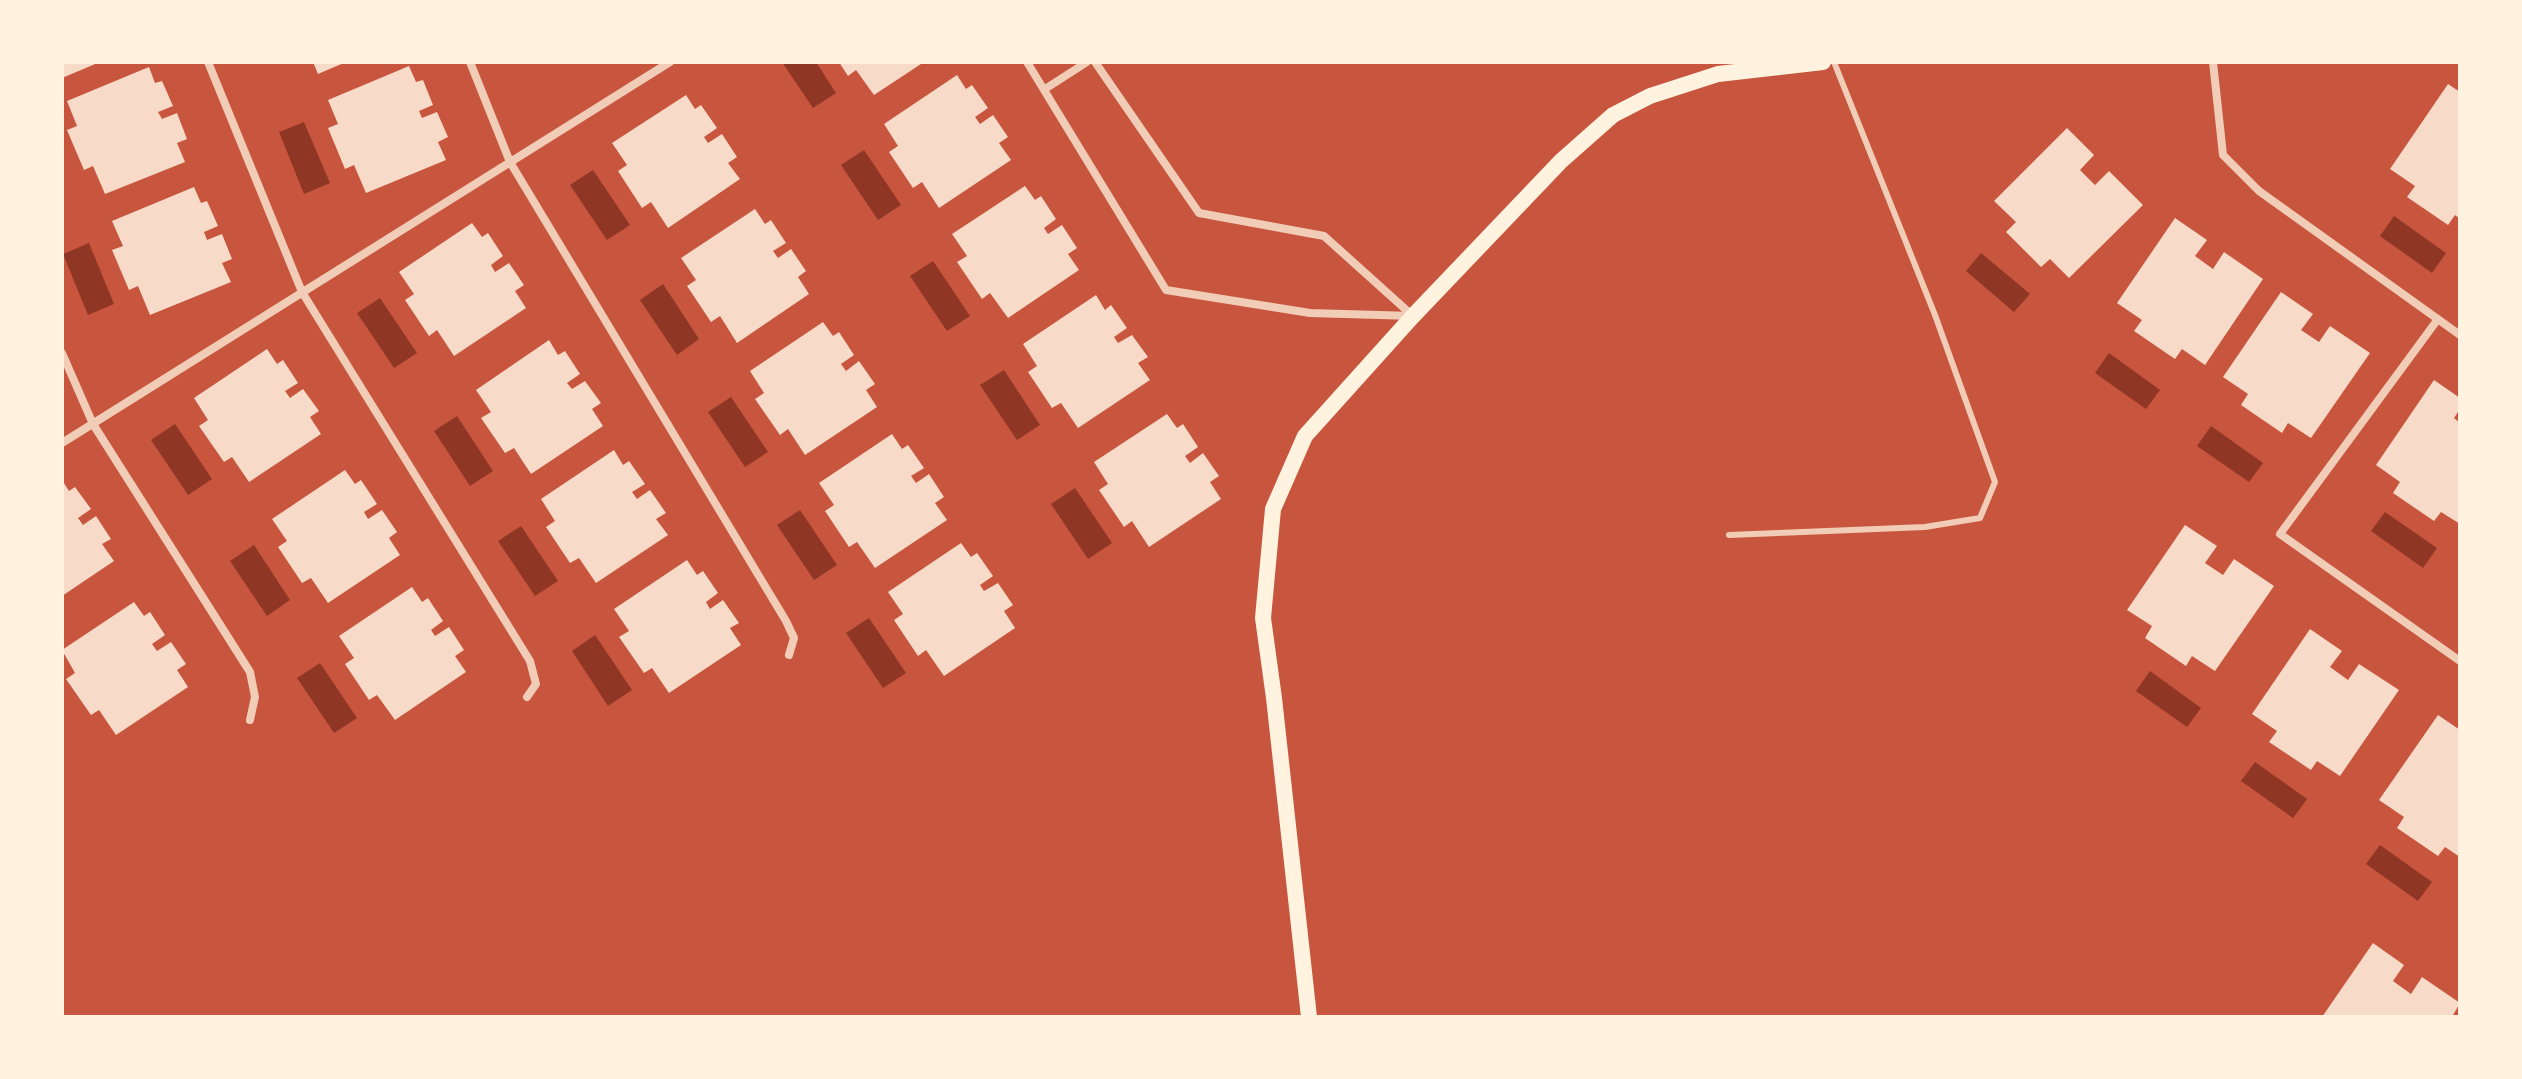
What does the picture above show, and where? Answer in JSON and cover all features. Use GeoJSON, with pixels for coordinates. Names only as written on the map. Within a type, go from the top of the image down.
{"type":"FeatureCollection","features":[{"type":"Feature","properties":{"kind":"main road"},"geometry":{"type":"LineString","coordinates":[[1309,1017],[1263,618],[1273,509],[1305,436],[1413,316],[1561,161],[1613,115],[1650,96],[1718,74],[1823,62]]}},
{"type":"Feature","properties":{"kind":"street"},"geometry":{"type":"LineString","coordinates":[[208,62],[302,292],[530,661],[536,684],[527,697]]}},
{"type":"Feature","properties":{"kind":"street"},"geometry":{"type":"LineString","coordinates":[[470,62],[510,162],[786,621],[794,638],[789,655]]}},
{"type":"Feature","properties":{"kind":"street"},"geometry":{"type":"LineString","coordinates":[[62,443],[670,62]]}},
{"type":"Feature","properties":{"kind":"street"},"geometry":{"type":"LineString","coordinates":[[1027,62],[1166,290],[1310,313],[1413,316]]}},
{"type":"Feature","properties":{"kind":"street"},"geometry":{"type":"LineString","coordinates":[[1045,89],[1087,62]]}},
{"type":"Feature","properties":{"kind":"street"},"geometry":{"type":"LineString","coordinates":[[1095,62],[1199,213],[1324,236],[1413,316]]}},
{"type":"Feature","properties":{"kind":"street"},"geometry":{"type":"LineString","coordinates":[[2213,62],[2223,155],[2259,191],[2460,335]]}},
{"type":"Feature","properties":{"kind":"street"},"geometry":{"type":"LineString","coordinates":[[2438,319],[2280,534],[2460,661]]}},
{"type":"Feature","properties":{"kind":"street"},"geometry":{"type":"LineString","coordinates":[[62,353],[93,424],[250,672],[255,697],[250,720]]}},
{"type":"Feature","properties":{"kind":"lane"},"geometry":{"type":"LineString","coordinates":[[1729,535],[1925,527],[1980,518],[1995,482],[1935,315],[1834,62]]}},
{"type":"Feature","properties":{"kind":"shaded area"},"geometry":{"type":"Polygon","coordinates":[[[782,62],[816,62],[836,93],[813,108],[782,62]]]}},
{"type":"Feature","properties":{"kind":"shaded area"},"geometry":{"type":"Polygon","coordinates":[[[304,122],[330,183],[304,194],[279,132],[304,122]]]}},
{"type":"Feature","properties":{"kind":"shaded area"},"geometry":{"type":"Polygon","coordinates":[[[864,150],[901,205],[878,220],[841,165],[864,150]]]}},
{"type":"Feature","properties":{"kind":"shaded area"},"geometry":{"type":"Polygon","coordinates":[[[593,170],[630,225],[607,240],[570,185],[593,170]]]}},
{"type":"Feature","properties":{"kind":"shaded area"},"geometry":{"type":"Polygon","coordinates":[[[2394,216],[2446,253],[2432,273],[2380,236],[2394,216]]]}},
{"type":"Feature","properties":{"kind":"shaded area"},"geometry":{"type":"Polygon","coordinates":[[[89,243],[114,304],[88,315],[63,254],[89,243]]]}},
{"type":"Feature","properties":{"kind":"shaded area"},"geometry":{"type":"Polygon","coordinates":[[[1981,253],[2030,294],[2014,312],[1966,271],[1981,253]]]}},
{"type":"Feature","properties":{"kind":"shaded area"},"geometry":{"type":"Polygon","coordinates":[[[933,261],[970,316],[947,331],[910,276],[933,261]]]}},
{"type":"Feature","properties":{"kind":"shaded area"},"geometry":{"type":"Polygon","coordinates":[[[663,284],[699,339],[677,355],[640,300],[663,284]]]}},
{"type":"Feature","properties":{"kind":"shaded area"},"geometry":{"type":"Polygon","coordinates":[[[380,298],[417,353],[394,368],[357,313],[380,298]]]}},
{"type":"Feature","properties":{"kind":"shaded area"},"geometry":{"type":"Polygon","coordinates":[[[2109,353],[2160,390],[2146,409],[2095,373],[2109,353]]]}},
{"type":"Feature","properties":{"kind":"shaded area"},"geometry":{"type":"Polygon","coordinates":[[[1004,370],[1040,425],[1017,440],[980,385],[1004,370]]]}},
{"type":"Feature","properties":{"kind":"shaded area"},"geometry":{"type":"Polygon","coordinates":[[[731,397],[768,452],[745,467],[708,412],[731,397]]]}},
{"type":"Feature","properties":{"kind":"shaded area"},"geometry":{"type":"Polygon","coordinates":[[[457,416],[493,471],[470,486],[434,431],[457,416]]]}},
{"type":"Feature","properties":{"kind":"shaded area"},"geometry":{"type":"Polygon","coordinates":[[[175,424],[212,479],[188,495],[151,440],[175,424]]]}},
{"type":"Feature","properties":{"kind":"shaded area"},"geometry":{"type":"Polygon","coordinates":[[[2211,426],[2263,463],[2249,482],[2197,446],[2211,426]]]}},
{"type":"Feature","properties":{"kind":"shaded area"},"geometry":{"type":"Polygon","coordinates":[[[1075,488],[1112,543],[1088,559],[1051,504],[1075,488]]]}},
{"type":"Feature","properties":{"kind":"shaded area"},"geometry":{"type":"Polygon","coordinates":[[[800,510],[837,565],[814,580],[777,525],[800,510]]]}},
{"type":"Feature","properties":{"kind":"shaded area"},"geometry":{"type":"Polygon","coordinates":[[[2385,512],[2437,548],[2423,568],[2371,531],[2385,512]]]}},
{"type":"Feature","properties":{"kind":"shaded area"},"geometry":{"type":"Polygon","coordinates":[[[521,526],[558,581],[535,596],[498,541],[521,526]]]}},
{"type":"Feature","properties":{"kind":"shaded area"},"geometry":{"type":"Polygon","coordinates":[[[254,545],[290,600],[267,616],[230,561],[254,545]]]}},
{"type":"Feature","properties":{"kind":"shaded area"},"geometry":{"type":"Polygon","coordinates":[[[869,618],[906,673],[883,688],[846,633],[869,618]]]}},
{"type":"Feature","properties":{"kind":"shaded area"},"geometry":{"type":"Polygon","coordinates":[[[595,635],[632,690],[608,706],[572,651],[595,635]]]}},
{"type":"Feature","properties":{"kind":"shaded area"},"geometry":{"type":"Polygon","coordinates":[[[320,663],[357,718],[334,733],[297,678],[320,663]]]}},
{"type":"Feature","properties":{"kind":"shaded area"},"geometry":{"type":"Polygon","coordinates":[[[2150,671],[2201,708],[2187,727],[2136,691],[2150,671]]]}},
{"type":"Feature","properties":{"kind":"shaded area"},"geometry":{"type":"Polygon","coordinates":[[[2255,762],[2307,799],[2293,818],[2241,781],[2255,762]]]}},
{"type":"Feature","properties":{"kind":"shaded area"},"geometry":{"type":"Polygon","coordinates":[[[2380,845],[2432,882],[2418,901],[2366,864],[2380,845]]]}},
{"type":"Feature","properties":{"kind":"building"},"geometry":{"type":"Polygon","coordinates":[[[62,62],[100,62],[62,78],[62,62]]]}},
{"type":"Feature","properties":{"kind":"building"},"geometry":{"type":"Polygon","coordinates":[[[313,62],[346,62],[318,74],[313,62]]]}},
{"type":"Feature","properties":{"kind":"building"},"geometry":{"type":"Polygon","coordinates":[[[839,62],[924,62],[874,95],[856,70],[848,76],[839,62]]]}},
{"type":"Feature","properties":{"kind":"building"},"geometry":{"type":"Polygon","coordinates":[[[409,66],[416,82],[423,80],[433,105],[419,111],[422,118],[437,112],[448,137],[438,142],[446,160],[366,193],[354,165],[345,169],[328,128],[338,124],[328,100],[409,66]]]}},
{"type":"Feature","properties":{"kind":"building"},"geometry":{"type":"Polygon","coordinates":[[[149,67],[155,83],[162,81],[173,106],[158,112],[162,119],[177,113],[187,139],[177,143],[185,162],[105,194],[93,166],[84,170],[67,130],[77,126],[67,101],[149,67]]]}},
{"type":"Feature","properties":{"kind":"building"},"geometry":{"type":"Polygon","coordinates":[[[957,75],[966,89],[972,85],[988,108],[975,117],[980,124],[993,115],[1008,137],[999,143],[1011,160],[939,208],[922,182],[913,188],[889,152],[898,146],[884,124],[957,75]]]}},
{"type":"Feature","properties":{"kind":"building"},"geometry":{"type":"Polygon","coordinates":[[[2448,84],[2460,92],[2460,219],[2455,215],[2448,225],[2407,197],[2415,186],[2390,169],[2448,84]]]}},
{"type":"Feature","properties":{"kind":"building"},"geometry":{"type":"Polygon","coordinates":[[[686,95],[695,109],[701,105],[717,128],[704,137],[708,143],[722,134],[737,157],[728,163],[740,179],[668,228],[651,202],[642,208],[618,171],[627,165],[612,143],[686,95]]]}},
{"type":"Feature","properties":{"kind":"building"},"geometry":{"type":"Polygon","coordinates":[[[2067,128],[2094,155],[2080,170],[2095,185],[2109,171],[2143,205],[2069,278],[2050,259],[2041,267],[2006,232],[2016,222],[1994,201],[2067,128]]]}},
{"type":"Feature","properties":{"kind":"building"},"geometry":{"type":"Polygon","coordinates":[[[1025,186],[1035,200],[1041,196],[1056,219],[1044,228],[1048,234],[1062,225],[1077,248],[1068,254],[1079,270],[1008,318],[990,293],[982,299],[957,262],[967,256],[952,234],[1025,186]]]}},
{"type":"Feature","properties":{"kind":"building"},"geometry":{"type":"Polygon","coordinates":[[[194,187],[201,203],[207,201],[218,226],[204,232],[207,240],[222,234],[232,259],[222,263],[231,282],[150,315],[138,286],[129,290],[112,250],[123,246],[112,221],[194,187]]]}},
{"type":"Feature","properties":{"kind":"building"},"geometry":{"type":"Polygon","coordinates":[[[755,209],[765,224],[771,220],[786,243],[773,251],[778,258],[791,249],[806,271],[798,277],[809,294],[737,343],[720,316],[711,322],[687,286],[696,280],[681,258],[755,209]]]}},
{"type":"Feature","properties":{"kind":"building"},"geometry":{"type":"Polygon","coordinates":[[[2175,218],[2207,240],[2195,256],[2213,269],[2224,252],[2263,279],[2205,365],[2182,349],[2175,359],[2134,331],[2142,320],[2117,303],[2175,218]]]}},
{"type":"Feature","properties":{"kind":"building"},"geometry":{"type":"Polygon","coordinates":[[[472,223],[482,237],[488,233],[503,256],[491,265],[495,272],[509,263],[524,285],[515,291],[526,308],[454,356],[437,330],[429,336],[405,300],[414,294],[399,272],[472,223]]]}},
{"type":"Feature","properties":{"kind":"building"},"geometry":{"type":"Polygon","coordinates":[[[2281,292],[2313,314],[2301,330],[2319,342],[2330,326],[2370,353],[2311,438],[2288,423],[2282,433],[2241,405],[2248,394],[2223,377],[2281,292]]]}},
{"type":"Feature","properties":{"kind":"building"},"geometry":{"type":"Polygon","coordinates":[[[1096,295],[1105,310],[1111,305],[1127,328],[1114,337],[1118,343],[1132,335],[1148,357],[1138,363],[1150,380],[1078,428],[1061,403],[1052,408],[1028,372],[1037,366],[1023,344],[1096,295]]]}},
{"type":"Feature","properties":{"kind":"building"},"geometry":{"type":"Polygon","coordinates":[[[823,322],[833,336],[839,332],[854,355],[841,364],[846,371],[859,361],[875,384],[866,390],[877,407],[805,455],[788,429],[780,435],[755,399],[764,393],[750,371],[823,322]]]}},
{"type":"Feature","properties":{"kind":"building"},"geometry":{"type":"Polygon","coordinates":[[[549,340],[558,355],[565,351],[580,374],[567,383],[572,389],[585,381],[601,403],[592,409],[603,426],[531,474],[514,448],[505,453],[481,418],[491,412],[476,390],[549,340]]]}},
{"type":"Feature","properties":{"kind":"building"},"geometry":{"type":"Polygon","coordinates":[[[267,349],[277,364],[283,360],[298,383],[285,391],[290,398],[303,389],[319,411],[310,417],[321,434],[249,482],[232,457],[224,462],[199,426],[208,420],[194,398],[267,349]]]}},
{"type":"Feature","properties":{"kind":"building"},"geometry":{"type":"Polygon","coordinates":[[[2434,380],[2460,398],[2460,409],[2454,418],[2460,423],[2460,524],[2441,512],[2434,521],[2393,493],[2400,482],[2376,465],[2434,380]]]}},
{"type":"Feature","properties":{"kind":"building"},"geometry":{"type":"Polygon","coordinates":[[[1167,414],[1177,428],[1183,424],[1198,447],[1185,456],[1190,463],[1203,453],[1219,476],[1210,482],[1221,499],[1149,547],[1132,521],[1124,527],[1099,490],[1108,484],[1094,462],[1167,414]]]}},
{"type":"Feature","properties":{"kind":"building"},"geometry":{"type":"Polygon","coordinates":[[[892,434],[902,449],[908,445],[924,468],[911,476],[916,483],[929,474],[944,497],[935,503],[947,520],[875,568],[857,542],[849,547],[825,511],[834,505],[819,483],[892,434]]]}},
{"type":"Feature","properties":{"kind":"building"},"geometry":{"type":"Polygon","coordinates":[[[614,450],[623,465],[629,461],[645,484],[632,492],[637,499],[650,490],[666,513],[656,519],[668,535],[596,583],[579,558],[570,563],[546,527],[555,521],[541,499],[614,450]]]}},
{"type":"Feature","properties":{"kind":"building"},"geometry":{"type":"Polygon","coordinates":[[[345,470],[355,484],[361,480],[377,504],[364,512],[368,519],[382,510],[397,532],[389,538],[400,555],[328,603],[311,578],[302,583],[278,547],[287,541],[272,519],[345,470]]]}},
{"type":"Feature","properties":{"kind":"building"},"geometry":{"type":"Polygon","coordinates":[[[62,480],[69,491],[75,487],[91,509],[78,518],[83,525],[96,516],[111,539],[102,544],[114,561],[62,596],[62,480]]]}},
{"type":"Feature","properties":{"kind":"building"},"geometry":{"type":"Polygon","coordinates":[[[2185,525],[2217,546],[2205,563],[2223,575],[2234,559],[2274,586],[2215,671],[2192,656],[2186,666],[2145,638],[2152,626],[2127,610],[2185,525]]]}},
{"type":"Feature","properties":{"kind":"building"},"geometry":{"type":"Polygon","coordinates":[[[961,543],[971,557],[977,553],[993,576],[980,585],[984,591],[998,583],[1013,605],[1004,611],[1015,628],[944,676],[926,650],[918,656],[894,620],[903,614],[888,592],[961,543]]]}},
{"type":"Feature","properties":{"kind":"building"},"geometry":{"type":"Polygon","coordinates":[[[687,560],[697,575],[703,571],[718,593],[706,602],[710,609],[723,600],[739,623],[730,628],[741,645],[669,693],[652,668],[644,673],[619,637],[629,631],[614,609],[687,560]]]}},
{"type":"Feature","properties":{"kind":"building"},"geometry":{"type":"Polygon","coordinates":[[[412,587],[422,602],[428,598],[443,621],[431,630],[435,636],[449,627],[464,650],[455,656],[466,672],[395,720],[377,695],[369,700],[345,664],[354,658],[339,636],[412,587]]]}},
{"type":"Feature","properties":{"kind":"building"},"geometry":{"type":"Polygon","coordinates":[[[134,602],[144,616],[150,612],[165,635],[152,644],[157,651],[171,642],[186,664],[177,670],[188,687],[116,735],[99,710],[91,715],[66,679],[75,673],[62,650],[134,602]]]}},
{"type":"Feature","properties":{"kind":"building"},"geometry":{"type":"Polygon","coordinates":[[[2310,629],[2342,651],[2330,667],[2348,680],[2359,664],[2399,690],[2340,776],[2317,761],[2311,770],[2269,742],[2277,731],[2252,714],[2310,629]]]}},
{"type":"Feature","properties":{"kind":"building"},"geometry":{"type":"Polygon","coordinates":[[[2438,715],[2460,730],[2460,857],[2445,847],[2438,856],[2397,828],[2404,817],[2379,800],[2438,715]]]}},
{"type":"Feature","properties":{"kind":"building"},"geometry":{"type":"Polygon","coordinates":[[[2373,943],[2404,965],[2393,981],[2411,994],[2422,977],[2460,1003],[2452,1017],[2322,1017],[2373,943]]]}}]}
